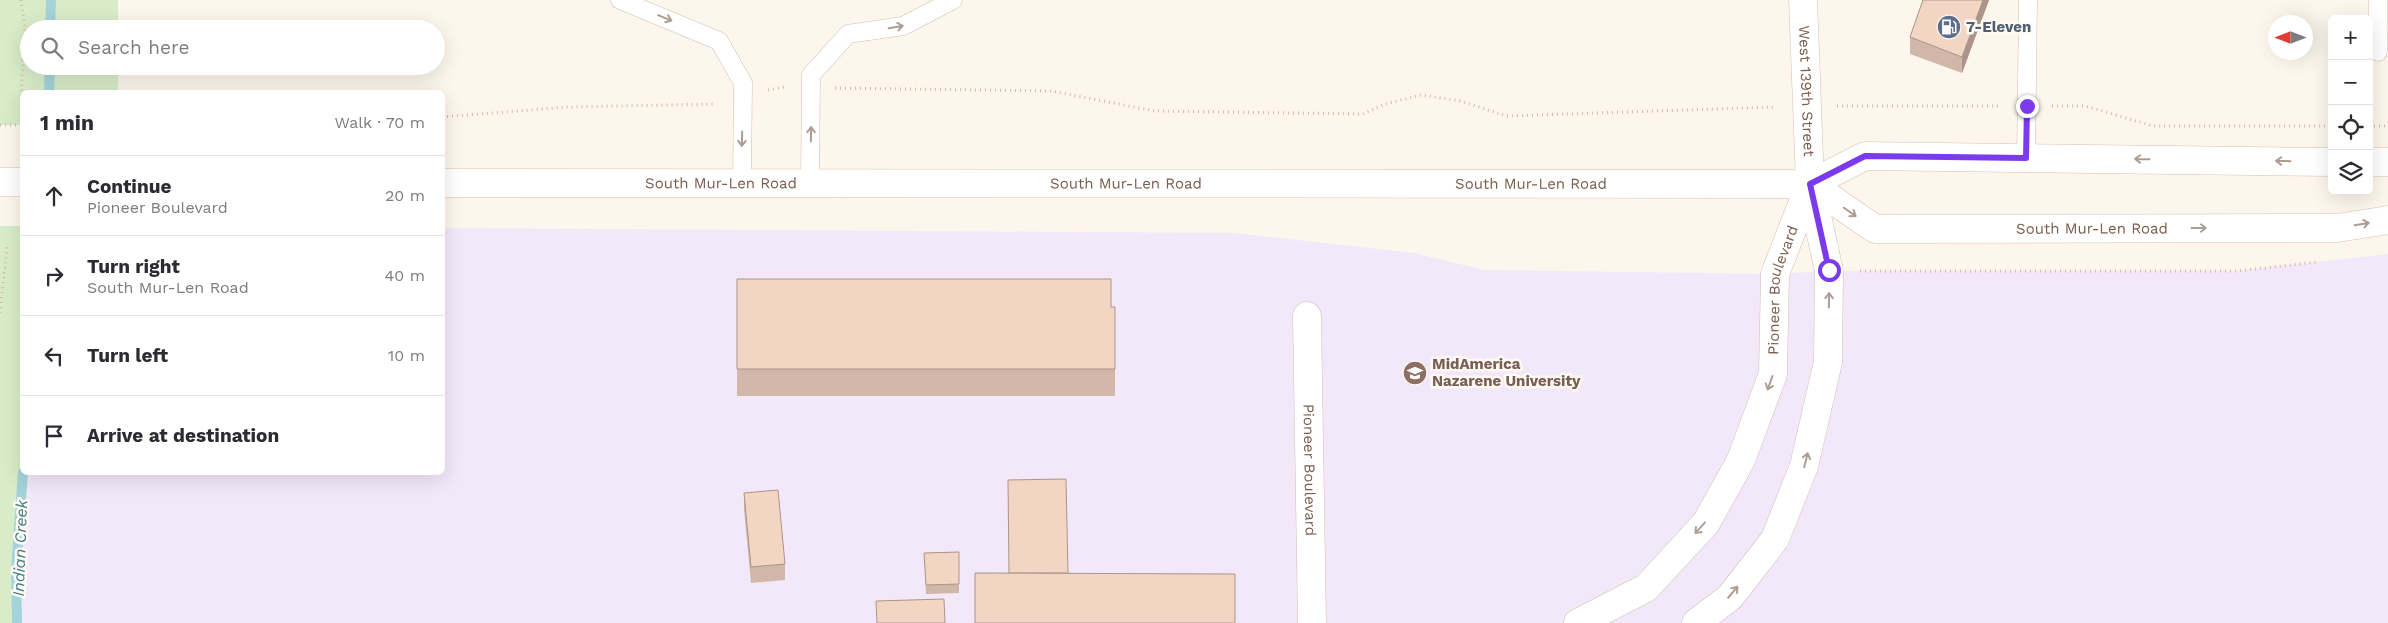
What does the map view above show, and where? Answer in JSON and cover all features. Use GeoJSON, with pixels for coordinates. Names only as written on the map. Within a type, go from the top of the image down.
{"type":"FeatureCollection","features":[{"type":"Feature","properties":{"kind":"main road","name":"West 139th Street"},"geometry":{"type":"LineString","coordinates":[[1802,0],[1810,184]]}},
{"type":"Feature","properties":{"kind":"main road","name":"South Mur-Len Road"},"geometry":{"type":"LineString","coordinates":[[445,182],[1810,184],[1865,156],[2328,162]]}},
{"type":"Feature","properties":{"kind":"main road"},"geometry":{"type":"LineString","coordinates":[[2373,162],[2388,162]]}},
{"type":"Feature","properties":{"kind":"main road"},"geometry":{"type":"LineString","coordinates":[[0,182],[20,182]]}},
{"type":"Feature","properties":{"kind":"main road","name":"South Mur-Len Road"},"geometry":{"type":"LineString","coordinates":[[1810,184],[1875,229],[2337,228],[2388,220]]}},
{"type":"Feature","properties":{"kind":"main road","name":"Pioneer Boulevard"},"geometry":{"type":"LineString","coordinates":[[1696,623],[1730,597],[1775,539],[1804,466],[1828,362],[1829,270],[1810,184]]}},
{"type":"Feature","properties":{"kind":"main road","name":"Pioneer Boulevard"},"geometry":{"type":"LineString","coordinates":[[1578,623],[1646,588],[1706,523],[1741,460],[1773,374],[1775,274],[1810,184]]}},
{"type":"Feature","properties":{"kind":"main road","name":"Pioneer Boulevard"},"geometry":{"type":"LineString","coordinates":[[1307,316],[1312,623]]}},
{"type":"Feature","properties":{"kind":"lane"},"geometry":{"type":"LineString","coordinates":[[620,0],[719,41],[743,83],[742,183]]}},
{"type":"Feature","properties":{"kind":"lane"},"geometry":{"type":"LineString","coordinates":[[2026,158],[2028,0]]}},
{"type":"Feature","properties":{"kind":"lane"},"geometry":{"type":"LineString","coordinates":[[2378,0],[2378,52]]}},
{"type":"Feature","properties":{"kind":"lane"},"geometry":{"type":"LineString","coordinates":[[810,183],[812,75],[848,34],[903,26],[949,3]]}},
{"type":"Feature","properties":{"kind":"path"},"geometry":{"type":"LineString","coordinates":[[21,0],[24,20]]}},
{"type":"Feature","properties":{"kind":"path"},"geometry":{"type":"LineString","coordinates":[[21,90],[22,75]]}},
{"type":"Feature","properties":{"kind":"path"},"geometry":{"type":"LineString","coordinates":[[445,117],[567,107],[716,104],[778,87],[1051,91],[1155,111],[1363,114],[1385,104],[1421,95],[1460,101],[1507,116],[1765,107]]}},
{"type":"Feature","properties":{"kind":"path"},"geometry":{"type":"LineString","coordinates":[[1846,106],[2085,106],[2153,126],[2328,126]]}},
{"type":"Feature","properties":{"kind":"path"},"geometry":{"type":"LineString","coordinates":[[0,124],[20,124]]}},
{"type":"Feature","properties":{"kind":"path"},"geometry":{"type":"LineString","coordinates":[[2373,126],[2388,126]]}},
{"type":"Feature","properties":{"kind":"path"},"geometry":{"type":"LineString","coordinates":[[0,313],[8,247]]}},
{"type":"Feature","properties":{"kind":"path"},"geometry":{"type":"LineString","coordinates":[[1829,270],[2236,270],[2320,261]]}},
{"type":"Feature","properties":{"kind":"shaded area","name":"MidAmerica Nazarene University"},"geometry":{"type":"Polygon","coordinates":[[[445,228],[1235,233],[1414,253],[1484,270],[1775,274],[1829,271],[2236,271],[2388,254],[2388,623],[17,623],[16,570],[23,475],[445,475],[445,228]]]}},
{"type":"Feature","properties":{"kind":"green space"},"geometry":{"type":"Polygon","coordinates":[[[0,0],[118,0],[118,20],[20,20],[20,75],[118,75],[118,90],[20,90],[20,125],[0,125],[0,0]]]}},
{"type":"Feature","properties":{"kind":"green space"},"geometry":{"type":"Polygon","coordinates":[[[0,226],[20,226],[20,475],[23,475],[16,570],[17,623],[0,623],[0,226]]]}},
{"type":"Feature","properties":{"kind":"building","name":"7-Eleven"},"geometry":{"type":"Polygon","coordinates":[[[1923,0],[1983,0],[1962,57],[1910,37],[1923,0]]]}},
{"type":"Feature","properties":{"kind":"building"},"geometry":{"type":"Polygon","coordinates":[[[737,279],[1111,279],[1111,307],[1115,307],[1115,369],[737,369],[737,279]]]}},
{"type":"Feature","properties":{"kind":"building"},"geometry":{"type":"Polygon","coordinates":[[[1066,479],[1068,573],[1009,573],[1008,480],[1066,479]]]}},
{"type":"Feature","properties":{"kind":"building"},"geometry":{"type":"Polygon","coordinates":[[[778,490],[785,564],[751,567],[744,493],[778,490]]]}},
{"type":"Feature","properties":{"kind":"building"},"geometry":{"type":"Polygon","coordinates":[[[959,552],[959,584],[926,585],[924,553],[959,552]]]}},
{"type":"Feature","properties":{"kind":"building"},"geometry":{"type":"Polygon","coordinates":[[[975,573],[1235,574],[1235,623],[975,623],[975,573]]]}},
{"type":"Feature","properties":{"kind":"building"},"geometry":{"type":"Polygon","coordinates":[[[944,599],[945,623],[877,623],[876,601],[944,599]]]}},
{"type":"Feature","properties":{"kind":"waterway","name":"Indian Creek"},"geometry":{"type":"LineString","coordinates":[[50,20],[51,0]]}},
{"type":"Feature","properties":{"kind":"waterway","name":"Indian Creek"},"geometry":{"type":"LineString","coordinates":[[49,90],[50,75]]}},
{"type":"Feature","properties":{"kind":"waterway","name":"Indian Creek"},"geometry":{"type":"LineString","coordinates":[[17,623],[16,570],[23,475]]}},
{"type":"Feature","properties":{"kind":"place","name":"7-Eleven"},"geometry":{"type":"Point","coordinates":[1949,27]}},
{"type":"Feature","properties":{"kind":"place","name":"MidAmerica Nazarene University"},"geometry":{"type":"Point","coordinates":[1415,373]}},
{"type":"Feature","properties":{"kind":"route"},"geometry":{"type":"LineString","coordinates":[[1829,270],[1810,184],[1865,156],[2026,158],[2027,106]]}}]}
